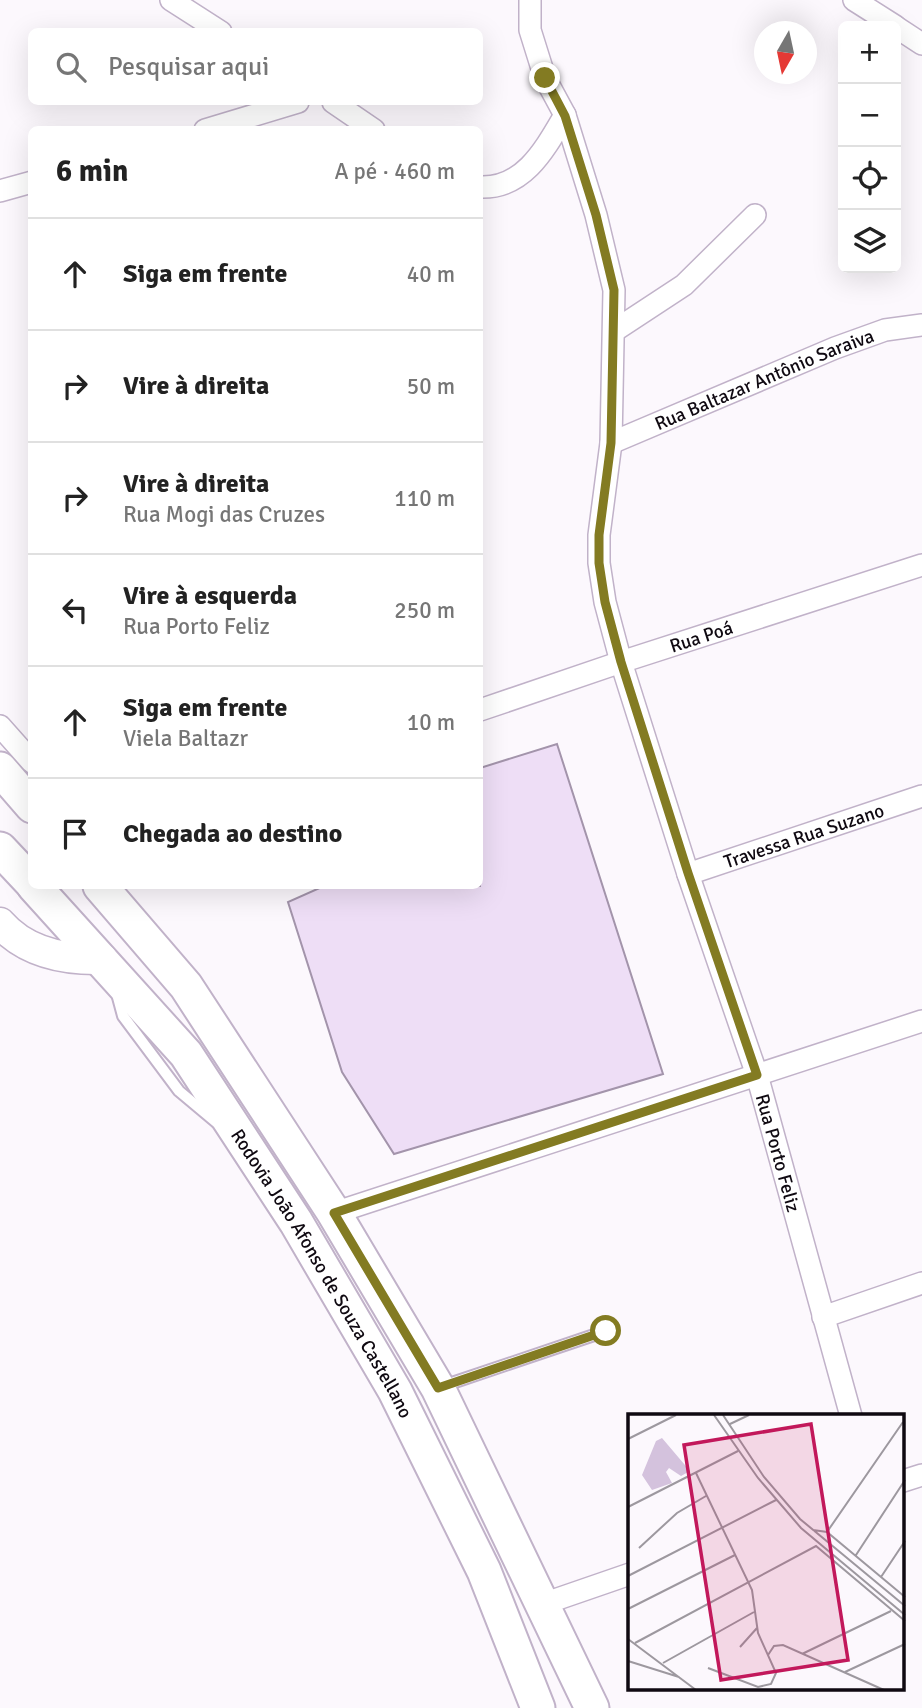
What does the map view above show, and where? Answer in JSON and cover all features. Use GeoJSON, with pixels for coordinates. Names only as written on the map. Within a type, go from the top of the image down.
{"type":"FeatureCollection","features":[{"type":"Feature","properties":{"kind":"main road"},"geometry":{"type":"LineString","coordinates":[[0,769],[28,801]]}},
{"type":"Feature","properties":{"kind":"main road","name":"Rodovia João Afonso de Souza Castellano"},"geometry":{"type":"LineString","coordinates":[[0,849],[28,879]]}},
{"type":"Feature","properties":{"kind":"main road","name":"Rodovia João Afonso de Souza Castellano"},"geometry":{"type":"LineString","coordinates":[[38,889],[186,1054],[296,1222],[394,1391],[484,1571],[538,1708]]}},
{"type":"Feature","properties":{"kind":"main road","name":"Rodovia João Afonso de Souza Castellano"},"geometry":{"type":"LineString","coordinates":[[103,889],[186,985],[334,1213],[438,1388],[592,1708]]}},
{"type":"Feature","properties":{"kind":"main road"},"geometry":{"type":"LineString","coordinates":[[2,930],[53,956],[108,966]]}},
{"type":"Feature","properties":{"kind":"street"},"geometry":{"type":"LineString","coordinates":[[171,0],[215,28]]}},
{"type":"Feature","properties":{"kind":"street","name":"Rua Porto Feliz"},"geometry":{"type":"LineString","coordinates":[[530,0],[530,30],[545,78],[565,116],[596,215],[614,290],[611,443],[599,535],[599,563],[605,602],[621,662],[688,873],[757,1075],[850,1414]]}},
{"type":"Feature","properties":{"kind":"street"},"geometry":{"type":"LineString","coordinates":[[854,0],[886,21]]}},
{"type":"Feature","properties":{"kind":"street"},"geometry":{"type":"LineString","coordinates":[[901,31],[922,44]]}},
{"type":"Feature","properties":{"kind":"street"},"geometry":{"type":"LineString","coordinates":[[218,126],[288,105]]}},
{"type":"Feature","properties":{"kind":"street"},"geometry":{"type":"LineString","coordinates":[[337,105],[368,126]]}},
{"type":"Feature","properties":{"kind":"street"},"geometry":{"type":"LineString","coordinates":[[483,187],[508,183],[529,170],[565,116]]}},
{"type":"Feature","properties":{"kind":"street"},"geometry":{"type":"LineString","coordinates":[[0,191],[28,183]]}},
{"type":"Feature","properties":{"kind":"street"},"geometry":{"type":"LineString","coordinates":[[614,331],[684,285],[755,215]]}},
{"type":"Feature","properties":{"kind":"street","name":"Rua Baltazar Antônio Saraiva"},"geometry":{"type":"LineString","coordinates":[[611,443],[835,348],[885,330],[922,325]]}},
{"type":"Feature","properties":{"kind":"street","name":"Rua Poá"},"geometry":{"type":"LineString","coordinates":[[483,709],[922,565]]}},
{"type":"Feature","properties":{"kind":"street"},"geometry":{"type":"LineString","coordinates":[[0,726],[28,758]]}},
{"type":"Feature","properties":{"kind":"street","name":"Travessa Rua Suzano"},"geometry":{"type":"LineString","coordinates":[[688,873],[922,796]]}},
{"type":"Feature","properties":{"kind":"street"},"geometry":{"type":"LineString","coordinates":[[334,1213],[922,1021]]}},
{"type":"Feature","properties":{"kind":"street"},"geometry":{"type":"LineString","coordinates":[[823,1317],[922,1283]]}},
{"type":"Feature","properties":{"kind":"street"},"geometry":{"type":"LineString","coordinates":[[904,1481],[922,1475]]}},
{"type":"Feature","properties":{"kind":"street"},"geometry":{"type":"LineString","coordinates":[[544,1604],[628,1575]]}},
{"type":"Feature","properties":{"kind":"lane"},"geometry":{"type":"LineString","coordinates":[[438,1388],[606,1331]]}},
{"type":"Feature","properties":{"kind":"building"},"geometry":{"type":"Polygon","coordinates":[[[557,744],[663,1074],[394,1154],[342,1072],[288,902],[317,889],[483,889],[483,767],[557,744]]]}},
{"type":"Feature","properties":{"kind":"route"},"geometry":{"type":"LineString","coordinates":[[545,78],[565,116],[596,215],[614,290],[611,443],[599,535],[599,563],[605,602],[621,662],[688,873],[757,1075],[334,1213],[438,1388],[606,1331]]}}]}
